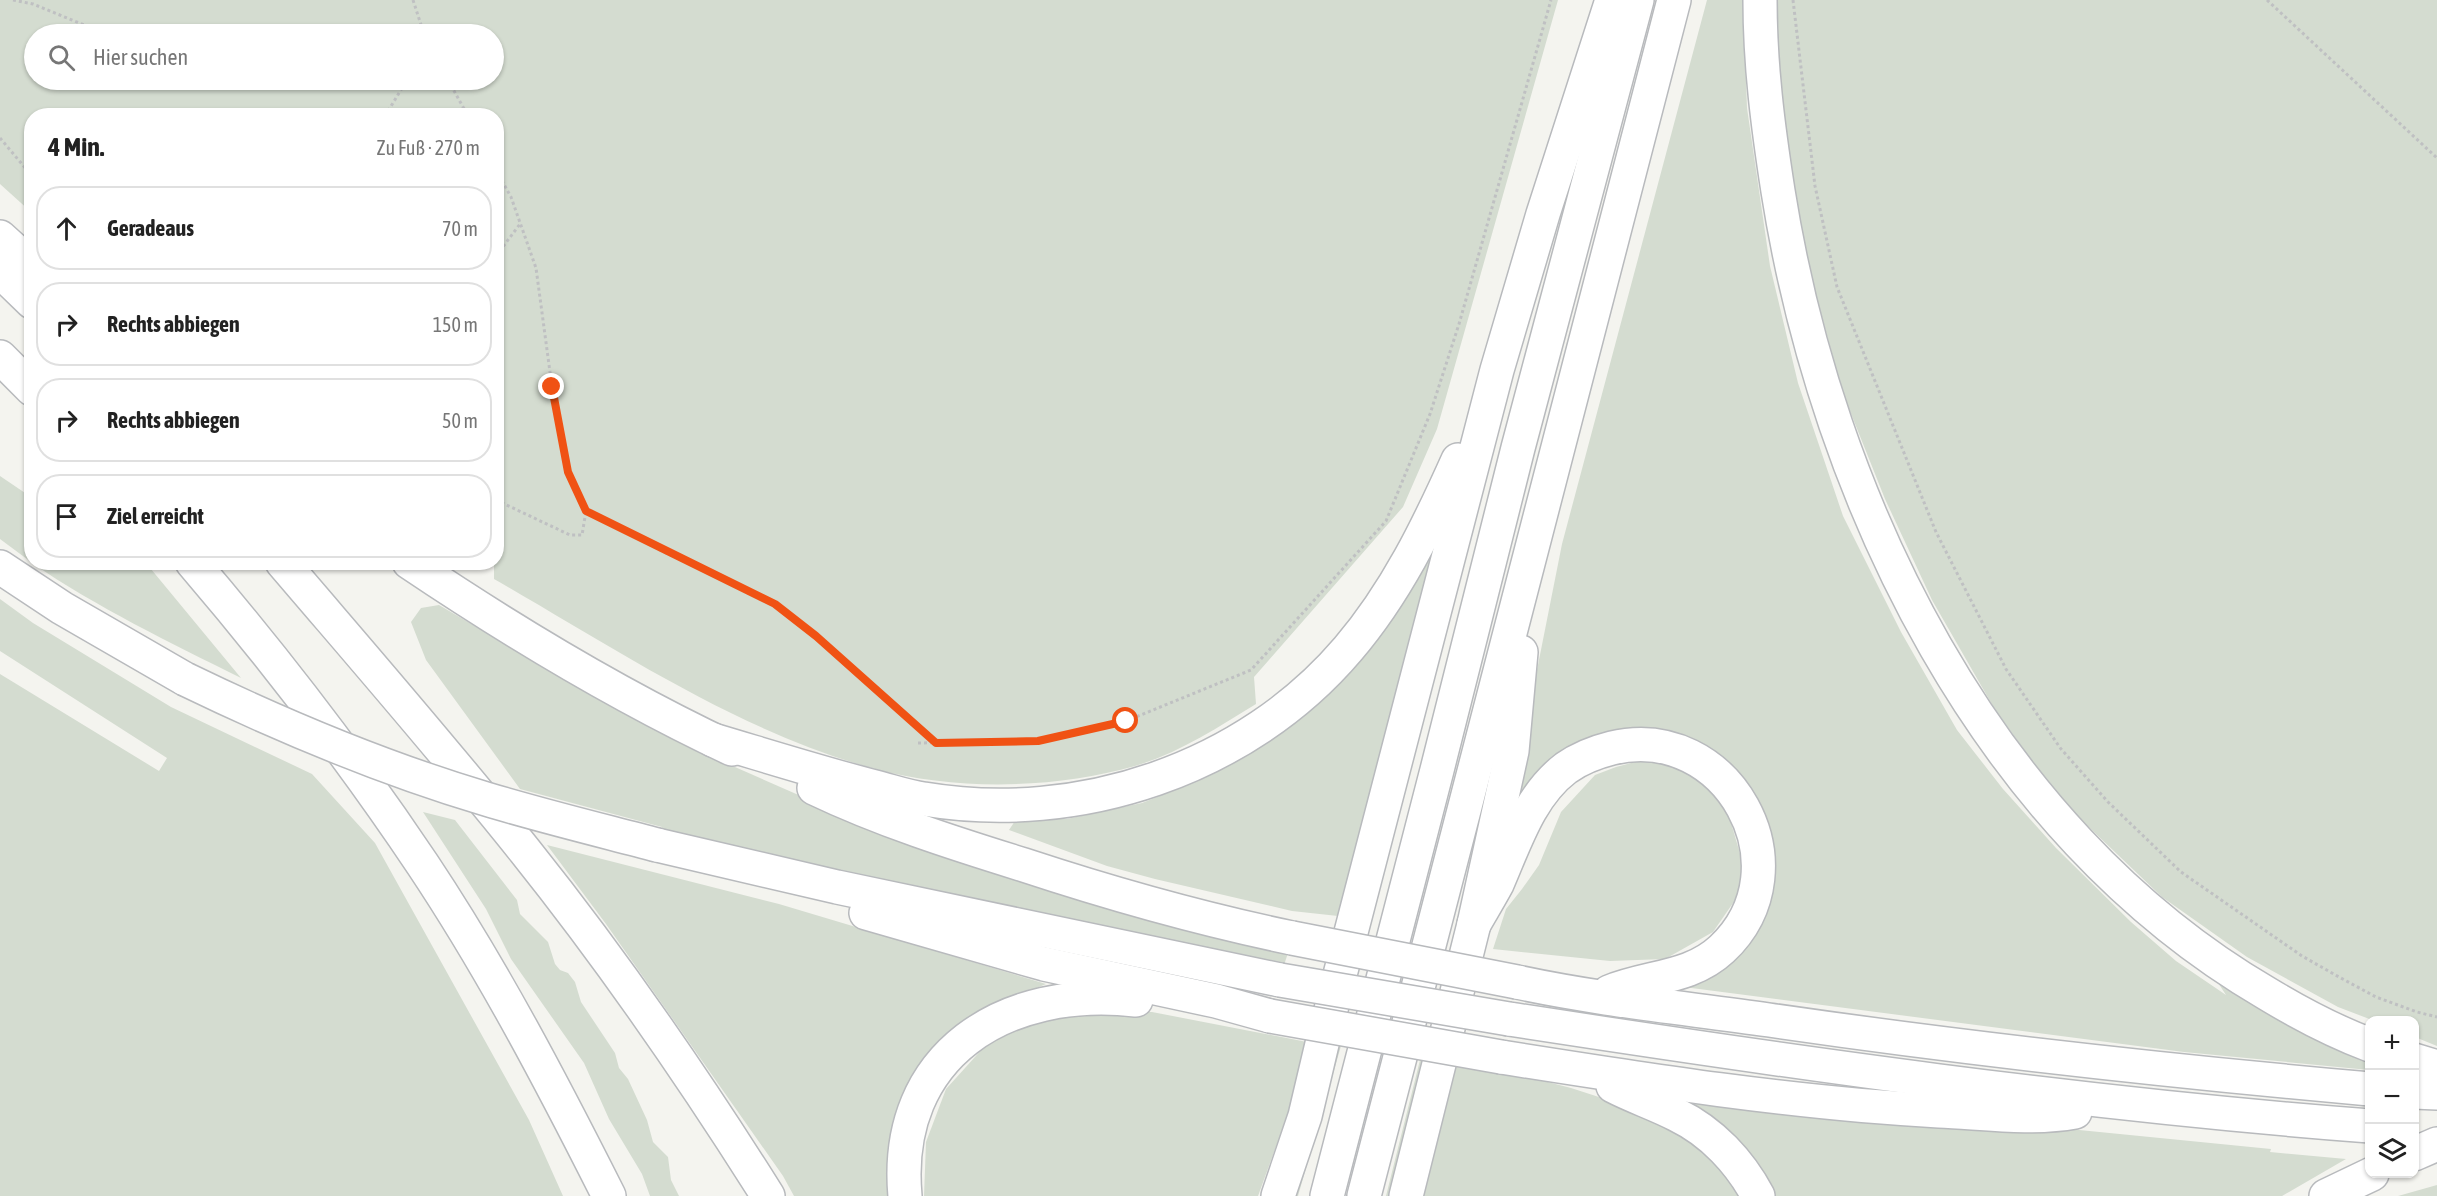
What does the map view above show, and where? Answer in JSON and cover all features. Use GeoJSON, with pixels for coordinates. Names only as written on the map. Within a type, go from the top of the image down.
{"type":"FeatureCollection","features":[{"type":"Feature","properties":{"kind":"highway"},"geometry":{"type":"LineString","coordinates":[[1278,1196],[1305,1116],[1497,370],[1612,0]]}},
{"type":"Feature","properties":{"kind":"highway"},"geometry":{"type":"LineString","coordinates":[[1327,1196],[1518,448],[1637,0]]}},
{"type":"Feature","properties":{"kind":"highway"},"geometry":{"type":"LineString","coordinates":[[1364,1196],[1674,0]]}},
{"type":"Feature","properties":{"kind":"highway"},"geometry":{"type":"LineString","coordinates":[[1760,0],[1765,109],[1786,243],[1824,393],[1866,507],[1918,616],[1978,715],[2025,780],[2062,825],[2146,908],[2185,940],[2236,976],[2304,1016],[2365,1043]]}},
{"type":"Feature","properties":{"kind":"highway"},"geometry":{"type":"LineString","coordinates":[[0,237],[24,259]]}},
{"type":"Feature","properties":{"kind":"highway"},"geometry":{"type":"LineString","coordinates":[[0,271],[24,294]]}},
{"type":"Feature","properties":{"kind":"highway"},"geometry":{"type":"LineString","coordinates":[[0,357],[24,381]]}},
{"type":"Feature","properties":{"kind":"highway"},"geometry":{"type":"LineString","coordinates":[[713,740],[923,799],[995,806],[1062,801],[1113,792],[1169,775],[1209,757],[1255,730],[1303,694],[1348,649],[1368,623],[1389,594],[1425,533],[1497,370]]}},
{"type":"Feature","properties":{"kind":"highway"},"geometry":{"type":"LineString","coordinates":[[1406,1196],[1474,924],[1512,751],[1530,558]]}},
{"type":"Feature","properties":{"kind":"highway"},"geometry":{"type":"LineString","coordinates":[[0,567],[62,608],[185,679],[289,728],[413,775],[485,799],[670,848],[837,887],[1280,980],[1509,1019],[1782,1061],[2124,1103],[2361,1125]]}},
{"type":"Feature","properties":{"kind":"highway"},"geometry":{"type":"LineString","coordinates":[[199,570],[255,636],[355,767],[424,866],[490,974],[558,1094],[609,1196]]}},
{"type":"Feature","properties":{"kind":"highway"},"geometry":{"type":"LineString","coordinates":[[289,570],[421,724],[526,852],[640,1005],[720,1120],[768,1196]]}},
{"type":"Feature","properties":{"kind":"highway"},"geometry":{"type":"LineString","coordinates":[[421,570],[490,617],[580,671],[713,740],[842,801],[950,842],[1108,892],[1222,924],[1599,996],[1985,1050],[2138,1068],[2365,1089]]}},
{"type":"Feature","properties":{"kind":"highway"},"geometry":{"type":"LineString","coordinates":[[1474,924],[1496,886],[1527,815],[1543,792],[1566,768],[1598,752],[1625,745],[1663,746],[1679,750],[1696,759],[1711,768],[1727,783],[1747,812],[1757,850],[1756,892],[1752,904],[1735,934],[1722,949],[1706,961],[1680,974],[1631,982],[1599,996]]}},
{"type":"Feature","properties":{"kind":"highway"},"geometry":{"type":"LineString","coordinates":[[670,848],[808,896],[1044,964],[1216,1001],[1257,1013],[1501,1057],[1774,1097],[1909,1109],[2049,1116],[2124,1103]]}},
{"type":"Feature","properties":{"kind":"highway"},"geometry":{"type":"LineString","coordinates":[[905,1196],[903,1172],[907,1131],[924,1087],[947,1056],[975,1033],[1007,1015],[1049,1002],[1109,997],[1212,1010],[1257,1013]]}},
{"type":"Feature","properties":{"kind":"highway"},"geometry":{"type":"LineString","coordinates":[[2419,1061],[2437,1067]]}},
{"type":"Feature","properties":{"kind":"highway"},"geometry":{"type":"LineString","coordinates":[[1582,1070],[1625,1093],[1679,1115],[1701,1130],[1729,1154],[1758,1196]]}},
{"type":"Feature","properties":{"kind":"highway"},"geometry":{"type":"LineString","coordinates":[[2419,1092],[2437,1093]]}},
{"type":"Feature","properties":{"kind":"highway"},"geometry":{"type":"LineString","coordinates":[[2419,1129],[2437,1131]]}},
{"type":"Feature","properties":{"kind":"highway"},"geometry":{"type":"LineString","coordinates":[[2419,1152],[2437,1144]]}},
{"type":"Feature","properties":{"kind":"highway"},"geometry":{"type":"LineString","coordinates":[[2326,1196],[2365,1176]]}},
{"type":"Feature","properties":{"kind":"path"},"geometry":{"type":"LineString","coordinates":[[13,0],[33,4],[82,24]]}},
{"type":"Feature","properties":{"kind":"path"},"geometry":{"type":"LineString","coordinates":[[413,0],[421,24]]}},
{"type":"Feature","properties":{"kind":"path"},"geometry":{"type":"LineString","coordinates":[[918,744],[1038,741],[1126,721],[1251,670],[1386,521],[1430,414],[1459,324],[1551,0]]}},
{"type":"Feature","properties":{"kind":"path"},"geometry":{"type":"LineString","coordinates":[[1793,0],[1815,186],[1837,286],[1936,532],[2006,669],[2061,748],[2108,802],[2181,872],[2302,956],[2339,977],[2376,997],[2437,1017]]}},
{"type":"Feature","properties":{"kind":"path"},"geometry":{"type":"LineString","coordinates":[[2266,0],[2437,158]]}},
{"type":"Feature","properties":{"kind":"path"},"geometry":{"type":"LineString","coordinates":[[390,108],[401,90]]}},
{"type":"Feature","properties":{"kind":"path"},"geometry":{"type":"LineString","coordinates":[[454,90],[464,108]]}},
{"type":"Feature","properties":{"kind":"path"},"geometry":{"type":"LineString","coordinates":[[0,138],[24,166]]}},
{"type":"Feature","properties":{"kind":"path"},"geometry":{"type":"LineString","coordinates":[[504,185],[536,268],[552,387],[568,472],[586,511],[582,535],[570,535],[504,504]]}},
{"type":"Feature","properties":{"kind":"path"},"geometry":{"type":"LineString","coordinates":[[504,245],[520,224]]}},
{"type":"Feature","properties":{"kind":"path"},"geometry":{"type":"LineString","coordinates":[[586,511],[775,604],[816,636],[936,743]]}},
{"type":"Feature","properties":{"kind":"shaded area"},"geometry":{"type":"Polygon","coordinates":[[[0,0],[1558,0],[1437,429],[1403,507],[1254,677],[1256,704],[1197,739],[1151,761],[1104,774],[1072,779],[1005,784],[939,781],[875,769],[825,753],[775,734],[679,686],[494,579],[494,570],[504,570],[504,108],[24,108],[24,206],[0,184],[0,0]]]}},
{"type":"Feature","properties":{"kind":"shaded area"},"geometry":{"type":"Polygon","coordinates":[[[1707,0],[1743,0],[1747,108],[1770,266],[1798,383],[1843,516],[1901,632],[1957,730],[2003,789],[2056,848],[2131,922],[2176,961],[2226,995],[2213,975],[2365,1056],[2365,1070],[2184,1052],[1676,986],[1769,866],[1681,741],[1533,788],[1510,806],[1562,544],[1707,0]]]}},
{"type":"Feature","properties":{"kind":"shaded area"},"geometry":{"type":"Polygon","coordinates":[[[1776,0],[2437,0],[2437,1046],[2419,1039],[2419,1016],[2365,1017],[2338,1007],[2247,957],[2162,897],[2072,811],[2040,772],[1994,708],[1932,600],[1885,499],[1842,391],[1800,235],[1780,108],[1776,0]]]}},
{"type":"Feature","properties":{"kind":"shaded area"},"geometry":{"type":"Polygon","coordinates":[[[0,476],[24,492],[24,557],[0,539],[0,476]]]}},
{"type":"Feature","properties":{"kind":"shaded area"},"geometry":{"type":"Polygon","coordinates":[[[1444,512],[1389,735],[1338,916],[1292,911],[1155,879],[1107,866],[1009,830],[1017,818],[1067,819],[1142,803],[1217,770],[1294,719],[1444,512]]]}},
{"type":"Feature","properties":{"kind":"shaded area"},"geometry":{"type":"Polygon","coordinates":[[[43,570],[152,570],[241,678],[108,610],[43,570]]]}},
{"type":"Feature","properties":{"kind":"shaded area"},"geometry":{"type":"Polygon","coordinates":[[[0,599],[33,623],[171,707],[312,774],[375,843],[529,1120],[563,1196],[0,1196],[0,674],[159,771],[167,758],[0,651],[0,599]]]}},
{"type":"Feature","properties":{"kind":"shaded area"},"geometry":{"type":"Polygon","coordinates":[[[439,605],[582,689],[719,760],[835,811],[1288,953],[1284,965],[935,895],[661,831],[662,827],[520,789],[426,660],[411,622],[421,608],[439,605]]]}},
{"type":"Feature","properties":{"kind":"shaded area"},"geometry":{"type":"Polygon","coordinates":[[[1639,761],[1665,764],[1690,774],[1711,791],[1727,809],[1741,857],[1742,890],[1713,932],[1665,959],[1610,961],[1493,949],[1506,909],[1539,865],[1561,812],[1595,775],[1639,761]]]}},
{"type":"Feature","properties":{"kind":"shaded area"},"geometry":{"type":"Polygon","coordinates":[[[423,812],[455,820],[517,900],[520,914],[548,942],[555,964],[560,970],[568,973],[575,982],[581,1002],[615,1053],[619,1068],[628,1079],[647,1120],[653,1142],[668,1157],[671,1180],[679,1196],[650,1196],[642,1174],[609,1119],[584,1063],[511,959],[486,909],[423,812]]]}},
{"type":"Feature","properties":{"kind":"shaded area"},"geometry":{"type":"Polygon","coordinates":[[[547,845],[779,904],[1046,984],[1003,1002],[962,1025],[895,1196],[794,1196],[783,1176],[606,924],[547,845]]]}},
{"type":"Feature","properties":{"kind":"shaded area"},"geometry":{"type":"Polygon","coordinates":[[[1089,1010],[1152,1012],[1307,1042],[1290,1108],[1258,1196],[924,1196],[926,1142],[946,1089],[984,1047],[1033,1019],[1089,1010]]]}},
{"type":"Feature","properties":{"kind":"shaded area"},"geometry":{"type":"Polygon","coordinates":[[[1334,1045],[1341,1046],[1298,1196],[1287,1196],[1334,1045]]]}},
{"type":"Feature","properties":{"kind":"shaded area"},"geometry":{"type":"Polygon","coordinates":[[[1420,1060],[1427,1061],[1393,1196],[1386,1196],[1420,1060]]]}},
{"type":"Feature","properties":{"kind":"shaded area"},"geometry":{"type":"Polygon","coordinates":[[[1452,1066],[1498,1074],[1499,1070],[1505,1071],[1571,1088],[1636,1109],[1707,1151],[1743,1196],[1418,1196],[1452,1066]]]}},
{"type":"Feature","properties":{"kind":"shaded area"},"geometry":{"type":"Polygon","coordinates":[[[1691,1102],[2049,1127],[2271,1149],[2270,1152],[2346,1159],[2282,1196],[1773,1196],[1690,1105],[1691,1102]]]}},
{"type":"Feature","properties":{"kind":"shaded area"},"geometry":{"type":"Polygon","coordinates":[[[2437,1185],[2437,1196],[2398,1196],[2437,1185]]]}},
{"type":"Feature","properties":{"kind":"route"},"geometry":{"type":"LineString","coordinates":[[552,387],[568,472],[586,511],[662,551],[775,604],[816,636],[936,743],[1038,741],[1126,721]]}}]}
